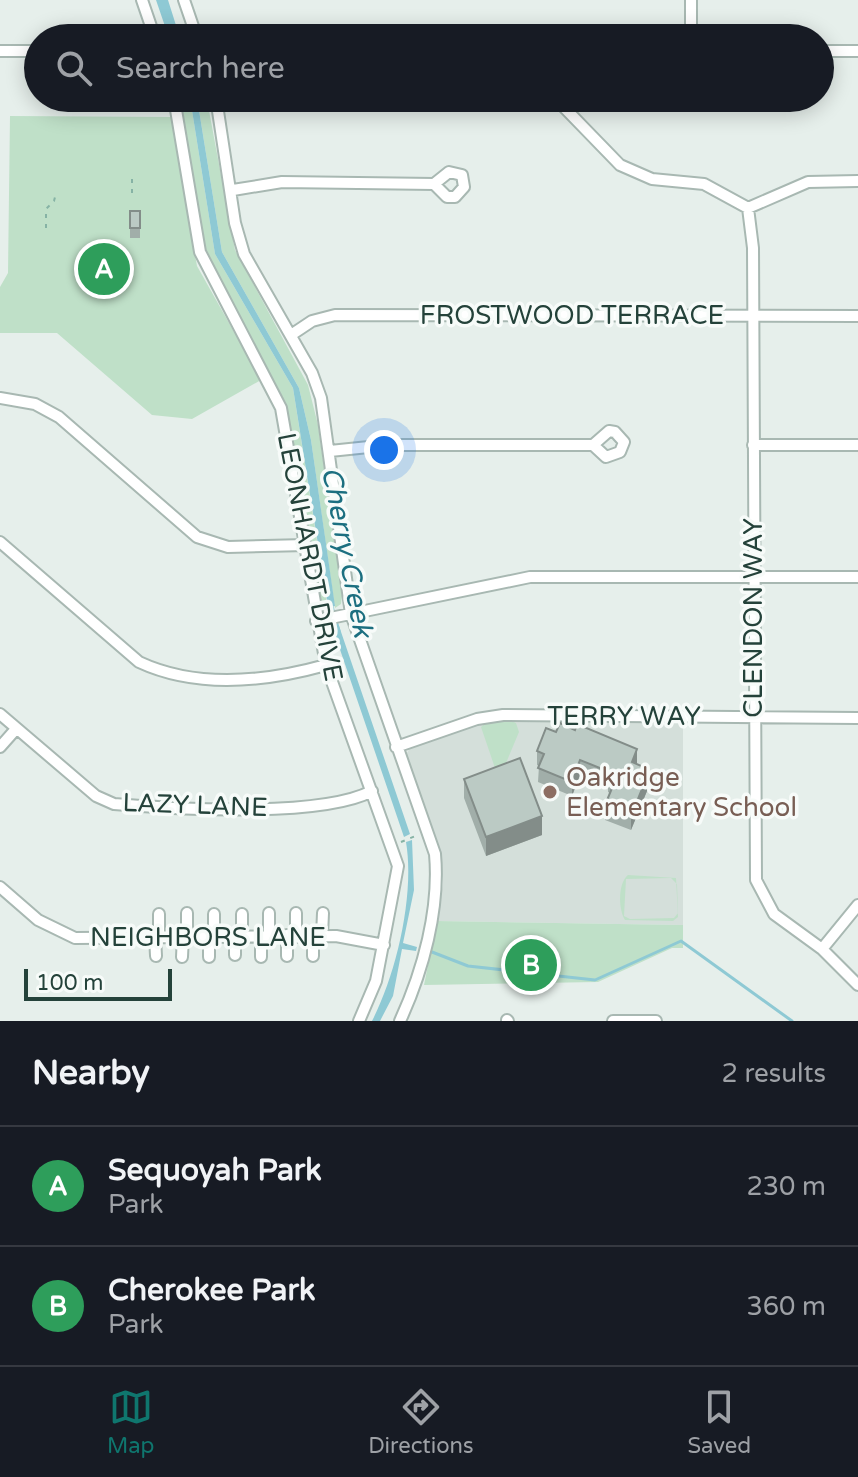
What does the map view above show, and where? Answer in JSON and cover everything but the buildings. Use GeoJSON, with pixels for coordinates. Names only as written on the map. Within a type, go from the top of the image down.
{"type":"FeatureCollection","features":[{"type":"Feature","properties":{"kind":"street"},"geometry":{"type":"LineString","coordinates":[[142,0],[150,24]]}},
{"type":"Feature","properties":{"kind":"street"},"geometry":{"type":"LineString","coordinates":[[184,0],[192,24]]}},
{"type":"Feature","properties":{"kind":"street"},"geometry":{"type":"LineString","coordinates":[[691,0],[691,24]]}},
{"type":"Feature","properties":{"kind":"street"},"geometry":{"type":"LineString","coordinates":[[0,51],[24,51]]}},
{"type":"Feature","properties":{"kind":"street"},"geometry":{"type":"LineString","coordinates":[[834,51],[858,51]]}},
{"type":"Feature","properties":{"kind":"street","name":"LEONHARDT DRIVE"},"geometry":{"type":"LineString","coordinates":[[176,112],[200,252],[281,408],[322,620],[326,665],[398,866],[384,945],[368,1006],[359,1021]]}},
{"type":"Feature","properties":{"kind":"street","name":"LEONHARDT DRIVE"},"geometry":{"type":"LineString","coordinates":[[219,112],[233,190],[235,223],[244,254],[291,335],[321,398],[330,451],[346,615],[435,854],[438,881],[424,951],[415,989],[400,1021]]}},
{"type":"Feature","properties":{"kind":"street"},"geometry":{"type":"LineString","coordinates":[[570,112],[620,165],[652,179],[704,184],[748,208],[808,182],[858,181]]}},
{"type":"Feature","properties":{"kind":"street"},"geometry":{"type":"LineString","coordinates":[[233,190],[282,182],[434,184]]}},
{"type":"Feature","properties":{"kind":"street","name":"CLENDON WAY"},"geometry":{"type":"LineString","coordinates":[[748,208],[753,248],[756,880],[774,914],[822,949],[858,985]]}},
{"type":"Feature","properties":{"kind":"street","name":"FROSTWOOD TERRACE"},"geometry":{"type":"LineString","coordinates":[[291,335],[312,321],[335,315],[858,316]]}},
{"type":"Feature","properties":{"kind":"street"},"geometry":{"type":"LineString","coordinates":[[0,398],[35,404],[59,417],[197,537],[228,547],[306,545]]}},
{"type":"Feature","properties":{"kind":"street"},"geometry":{"type":"LineString","coordinates":[[330,451],[388,445],[593,445]]}},
{"type":"Feature","properties":{"kind":"street"},"geometry":{"type":"LineString","coordinates":[[753,445],[858,445]]}},
{"type":"Feature","properties":{"kind":"street"},"geometry":{"type":"LineString","coordinates":[[0,542],[139,662],[163,673],[232,680],[282,677],[326,665]]}},
{"type":"Feature","properties":{"kind":"street"},"geometry":{"type":"LineString","coordinates":[[322,620],[517,578],[858,577]]}},
{"type":"Feature","properties":{"kind":"street","name":"LAZY LANE"},"geometry":{"type":"LineString","coordinates":[[0,714],[96,796],[114,804],[318,807],[353,801],[372,791]]}},
{"type":"Feature","properties":{"kind":"street","name":"TERRY WAY"},"geometry":{"type":"LineString","coordinates":[[396,747],[477,719],[503,715],[858,718]]}},
{"type":"Feature","properties":{"kind":"street"},"geometry":{"type":"LineString","coordinates":[[0,747],[16,729]]}},
{"type":"Feature","properties":{"kind":"street","name":"NEIGHBORS LANE"},"geometry":{"type":"LineString","coordinates":[[0,887],[38,920],[75,938],[292,935],[384,945]]}},
{"type":"Feature","properties":{"kind":"street"},"geometry":{"type":"LineString","coordinates":[[822,949],[858,905]]}},
{"type":"Feature","properties":{"kind":"street"},"geometry":{"type":"LineString","coordinates":[[182,957],[187,913]]}},
{"type":"Feature","properties":{"kind":"street"},"geometry":{"type":"LineString","coordinates":[[261,957],[269,913]]}},
{"type":"Feature","properties":{"kind":"street"},"geometry":{"type":"LineString","coordinates":[[287,956],[296,913]]}},
{"type":"Feature","properties":{"kind":"street"},"geometry":{"type":"LineString","coordinates":[[313,956],[323,913]]}},
{"type":"Feature","properties":{"kind":"street"},"geometry":{"type":"LineString","coordinates":[[156,956],[159,914]]}},
{"type":"Feature","properties":{"kind":"street"},"geometry":{"type":"LineString","coordinates":[[209,957],[214,914]]}},
{"type":"Feature","properties":{"kind":"street"},"geometry":{"type":"LineString","coordinates":[[235,955],[242,914]]}},
{"type":"Feature","properties":{"kind":"street"},"geometry":{"type":"LineString","coordinates":[[613,1021],[656,1021]]}},
{"type":"Feature","properties":{"kind":"path"},"geometry":{"type":"LineString","coordinates":[[132,179],[132,193]]}},
{"type":"Feature","properties":{"kind":"path"},"geometry":{"type":"LineString","coordinates":[[46,228],[46,209],[54,201],[56,193]]}},
{"type":"Feature","properties":{"kind":"path"},"geometry":{"type":"LineString","coordinates":[[393,846],[427,831]]}},
{"type":"Feature","properties":{"kind":"shaded area","name":"Oakridge Elementary School"},"geometry":{"type":"Polygon","coordinates":[[[487,722],[683,722],[683,925],[437,921],[443,884],[441,858],[403,759],[410,748],[487,722]]]}},
{"type":"Feature","properties":{"kind":"green space"},"geometry":{"type":"Polygon","coordinates":[[[180,112],[192,112],[215,254],[293,388],[328,610],[316,600],[286,403],[206,256],[180,112]]]}},
{"type":"Feature","properties":{"kind":"green space"},"geometry":{"type":"Polygon","coordinates":[[[199,112],[209,112],[235,250],[308,385],[318,425],[342,596],[341,604],[335,608],[311,440],[299,388],[222,252],[199,112]]]}},
{"type":"Feature","properties":{"kind":"green space"},"geometry":{"type":"Polygon","coordinates":[[[10,116],[171,117],[197,266],[261,380],[192,419],[152,415],[57,333],[0,333],[0,287],[8,273],[10,116]]]}},
{"type":"Feature","properties":{"kind":"green space"},"geometry":{"type":"Polygon","coordinates":[[[487,722],[516,723],[519,732],[506,763],[495,768],[481,727],[487,722]]]}},
{"type":"Feature","properties":{"kind":"green space"},"geometry":{"type":"Polygon","coordinates":[[[628,875],[676,878],[676,883],[671,878],[626,879],[624,916],[630,919],[674,918],[678,913],[678,917],[673,921],[625,920],[621,909],[620,896],[625,879],[628,875]]]}},
{"type":"Feature","properties":{"kind":"green space"},"geometry":{"type":"Polygon","coordinates":[[[437,921],[683,925],[683,948],[672,948],[598,982],[424,985],[437,921]]]}},
{"type":"Feature","properties":{"kind":"water"},"geometry":{"type":"Polygon","coordinates":[[[156,0],[168,0],[176,24],[164,24],[156,0]]]}},
{"type":"Feature","properties":{"kind":"water"},"geometry":{"type":"Polygon","coordinates":[[[192,112],[199,112],[222,252],[299,388],[311,440],[335,606],[328,607],[293,388],[215,254],[192,112]]]}},
{"type":"Feature","properties":{"kind":"water"},"geometry":{"type":"Polygon","coordinates":[[[339,626],[410,834],[404,837],[333,629],[339,626]]]}},
{"type":"Feature","properties":{"kind":"water"},"geometry":{"type":"Polygon","coordinates":[[[412,840],[414,890],[403,943],[417,947],[416,951],[402,949],[393,996],[380,1021],[372,1021],[396,958],[406,910],[406,842],[412,840]]]}},
{"type":"Feature","properties":{"kind":"waterway","name":"Cherry Creek"},"geometry":{"type":"LineString","coordinates":[[331,603],[339,631]]}},
{"type":"Feature","properties":{"kind":"waterway"},"geometry":{"type":"LineString","coordinates":[[432,952],[468,966],[595,980],[681,941],[792,1021]]}},
{"type":"Feature","properties":{"kind":"place","name":"Sequoyah Park"},"geometry":{"type":"Point","coordinates":[104,269]}},
{"type":"Feature","properties":{"kind":"place","name":"Oakridge Elementary School"},"geometry":{"type":"Point","coordinates":[550,792]}},
{"type":"Feature","properties":{"kind":"place","name":"Cherokee Park"},"geometry":{"type":"Point","coordinates":[531,965]}}]}
